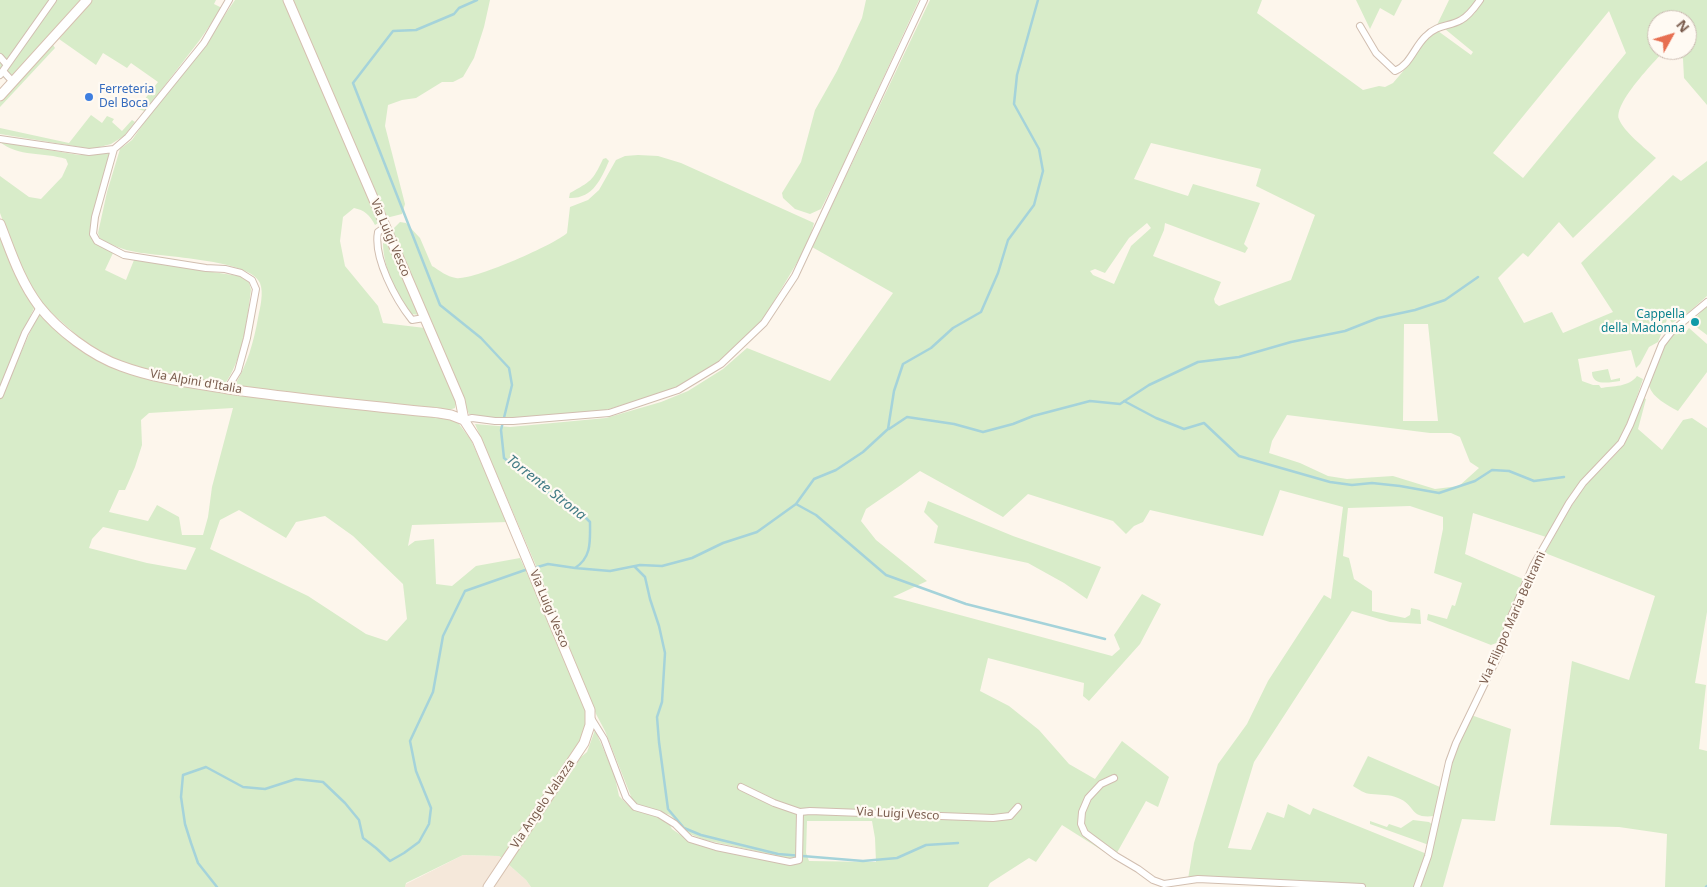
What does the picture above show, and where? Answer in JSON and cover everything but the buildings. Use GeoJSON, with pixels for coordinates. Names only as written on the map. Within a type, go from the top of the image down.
{"type":"FeatureCollection","features":[{"type":"Feature","properties":{"kind":"street"},"geometry":{"type":"LineString","coordinates":[[3,70],[53,0]]}},
{"type":"Feature","properties":{"kind":"street"},"geometry":{"type":"LineString","coordinates":[[0,96],[87,0]]}},
{"type":"Feature","properties":{"kind":"street"},"geometry":{"type":"LineString","coordinates":[[0,139],[89,152],[114,149],[128,137],[204,42],[229,0]]}},
{"type":"Feature","properties":{"kind":"street","name":"Via Luigi Vesco"},"geometry":{"type":"LineString","coordinates":[[288,0],[460,400],[464,420],[477,440],[526,555],[587,700],[591,718],[604,739],[626,797],[634,807],[659,814],[675,824],[690,840],[790,862],[799,860],[800,812],[810,810],[992,818],[1010,816],[1018,807]]}},
{"type":"Feature","properties":{"kind":"street"},"geometry":{"type":"LineString","coordinates":[[464,420],[472,418],[513,421],[609,412],[678,390],[721,364],[764,323],[795,276],[924,0]]}},
{"type":"Feature","properties":{"kind":"street"},"geometry":{"type":"LineString","coordinates":[[1360,26],[1376,53],[1395,71],[1403,68],[1425,37],[1439,27],[1461,20],[1473,10],[1480,0]]}},
{"type":"Feature","properties":{"kind":"street"},"geometry":{"type":"LineString","coordinates":[[0,57],[3,70],[13,82]]}},
{"type":"Feature","properties":{"kind":"street"},"geometry":{"type":"LineString","coordinates":[[114,149],[95,217],[92,234],[97,241],[124,255],[206,268],[225,269],[241,273],[252,280],[256,289],[247,338],[238,371],[227,389]]}},
{"type":"Feature","properties":{"kind":"street","name":"Via Alpini d'Italia"},"geometry":{"type":"LineString","coordinates":[[0,224],[19,274],[40,307],[94,353],[120,366],[169,380],[269,395],[439,413],[464,420]]}},
{"type":"Feature","properties":{"kind":"street"},"geometry":{"type":"LineString","coordinates":[[385,227],[378,232],[376,241],[384,269],[402,308],[412,320],[424,318]]}},
{"type":"Feature","properties":{"kind":"street","name":"Via Filippo Maria Beltrami"},"geometry":{"type":"LineString","coordinates":[[1417,887],[1430,848],[1449,762],[1456,743],[1501,650],[1510,619],[1533,566],[1583,483],[1621,442],[1630,425],[1662,344],[1672,331],[1707,302]]}},
{"type":"Feature","properties":{"kind":"street"},"geometry":{"type":"LineString","coordinates":[[0,395],[25,333],[40,307]]}},
{"type":"Feature","properties":{"kind":"street","name":"Via Angelo Valazza"},"geometry":{"type":"LineString","coordinates":[[488,887],[581,747],[588,733],[591,718]]}},
{"type":"Feature","properties":{"kind":"street"},"geometry":{"type":"LineString","coordinates":[[1114,778],[1101,784],[1088,798],[1082,812],[1081,824],[1085,833],[1153,880],[1164,884],[1198,879],[1362,887]]}},
{"type":"Feature","properties":{"kind":"street"},"geometry":{"type":"LineString","coordinates":[[741,787],[774,803],[800,812]]}},
{"type":"Feature","properties":{"kind":"shaded area"},"geometry":{"type":"Polygon","coordinates":[[[463,855],[499,856],[526,880],[531,887],[405,887],[406,884],[463,855]]]}},
{"type":"Feature","properties":{"kind":"green space"},"geometry":{"type":"Polygon","coordinates":[[[0,0],[49,0],[0,69],[0,0]]]}},
{"type":"Feature","properties":{"kind":"green space"},"geometry":{"type":"Polygon","coordinates":[[[57,0],[80,0],[13,76],[7,71],[57,0]]]}},
{"type":"Feature","properties":{"kind":"green space"},"geometry":{"type":"Polygon","coordinates":[[[91,0],[216,0],[214,4],[222,8],[145,111],[137,109],[158,82],[131,63],[127,68],[103,53],[96,65],[59,39],[91,0]]]}},
{"type":"Feature","properties":{"kind":"green space"},"geometry":{"type":"Polygon","coordinates":[[[235,0],[284,0],[380,222],[375,225],[371,218],[361,210],[354,208],[343,217],[340,241],[345,266],[378,306],[383,323],[425,328],[455,398],[455,408],[449,410],[234,386],[243,370],[249,353],[261,305],[260,283],[253,275],[240,269],[204,260],[131,251],[100,239],[98,233],[107,192],[120,149],[132,140],[153,110],[196,57],[235,0]]]}},
{"type":"Feature","properties":{"kind":"green space"},"geometry":{"type":"Polygon","coordinates":[[[293,0],[490,0],[474,58],[463,77],[453,82],[442,82],[416,98],[388,105],[385,126],[405,204],[402,214],[386,218],[293,0]]]}},
{"type":"Feature","properties":{"kind":"green space"},"geometry":{"type":"Polygon","coordinates":[[[866,0],[919,0],[821,209],[810,214],[795,209],[783,198],[782,193],[801,162],[815,110],[837,71],[862,18],[866,0]]]}},
{"type":"Feature","properties":{"kind":"green space"},"geometry":{"type":"Polygon","coordinates":[[[930,0],[1262,0],[1257,13],[1363,90],[1379,86],[1385,87],[1393,83],[1433,32],[1438,31],[1471,55],[1473,52],[1445,29],[1462,23],[1474,14],[1484,0],[1707,0],[1707,105],[1684,78],[1683,60],[1697,60],[1697,10],[1647,10],[1647,60],[1656,60],[1628,93],[1619,112],[1619,119],[1630,134],[1656,158],[1573,238],[1559,222],[1528,257],[1523,253],[1498,278],[1524,323],[1552,312],[1563,333],[1613,312],[1581,263],[1673,175],[1681,181],[1707,161],[1707,296],[1689,312],[1672,323],[1668,317],[1658,342],[1649,347],[1636,368],[1631,350],[1578,359],[1582,381],[1599,385],[1601,388],[1625,384],[1634,380],[1637,376],[1643,379],[1630,417],[1619,441],[1579,484],[1546,537],[1473,513],[1465,554],[1523,579],[1499,642],[1491,645],[1427,620],[1428,614],[1447,619],[1452,605],[1455,606],[1462,583],[1434,573],[1443,529],[1443,517],[1410,506],[1348,508],[1343,556],[1349,558],[1354,579],[1372,591],[1372,611],[1405,618],[1410,615],[1411,608],[1420,610],[1421,624],[1390,622],[1352,611],[1254,762],[1228,848],[1251,850],[1267,812],[1284,818],[1288,804],[1310,815],[1313,808],[1427,854],[1415,887],[1369,887],[1188,879],[1194,843],[1218,764],[1247,724],[1268,681],[1324,595],[1331,599],[1343,507],[1280,490],[1263,536],[1150,510],[1143,522],[1134,526],[1126,534],[1113,521],[1028,494],[1003,517],[920,471],[866,509],[861,521],[876,540],[927,581],[893,597],[1112,656],[1120,649],[1114,635],[1142,594],[1161,604],[1140,644],[1089,701],[1083,696],[1084,683],[988,658],[980,691],[1009,706],[1039,730],[1069,764],[1095,779],[1122,741],[1169,777],[1158,807],[1146,801],[1114,858],[1062,825],[1036,862],[1029,858],[990,883],[988,887],[531,887],[508,864],[581,757],[587,752],[595,730],[614,773],[619,796],[631,808],[661,818],[669,823],[672,829],[692,843],[792,865],[797,863],[796,860],[705,840],[690,834],[670,815],[636,804],[632,799],[543,582],[475,424],[510,427],[606,418],[661,402],[688,391],[723,369],[747,348],[830,381],[893,293],[812,247],[930,0]],[[1609,11],[1493,153],[1523,178],[1626,53],[1609,11]],[[1151,143],[1134,179],[1188,196],[1193,184],[1260,203],[1244,244],[1248,248],[1245,253],[1165,223],[1153,256],[1221,282],[1214,299],[1215,303],[1219,306],[1291,280],[1315,215],[1256,186],[1261,169],[1151,143]],[[1147,223],[1129,238],[1105,273],[1095,269],[1090,271],[1093,275],[1114,284],[1131,246],[1151,228],[1147,223]],[[1404,324],[1403,421],[1438,421],[1428,324],[1404,324]],[[1287,415],[1272,441],[1269,453],[1300,463],[1328,476],[1347,479],[1393,476],[1435,489],[1459,486],[1479,468],[1470,462],[1460,437],[1451,433],[1430,433],[1287,415]],[[807,821],[806,853],[809,861],[876,862],[872,821],[807,821]]]}},
{"type":"Feature","properties":{"kind":"green space"},"geometry":{"type":"Polygon","coordinates":[[[1356,0],[1402,0],[1394,16],[1380,8],[1370,29],[1356,0]]]}},
{"type":"Feature","properties":{"kind":"green space"},"geometry":{"type":"Polygon","coordinates":[[[1449,0],[1477,0],[1460,18],[1437,25],[1449,0]]]}},
{"type":"Feature","properties":{"kind":"green space"},"geometry":{"type":"Polygon","coordinates":[[[53,45],[55,48],[0,107],[0,102],[53,45]]]}},
{"type":"Feature","properties":{"kind":"green space"},"geometry":{"type":"Polygon","coordinates":[[[91,115],[102,123],[107,116],[114,119],[112,122],[122,131],[132,120],[135,122],[124,136],[111,144],[92,149],[0,134],[0,128],[69,143],[91,115]]]}},
{"type":"Feature","properties":{"kind":"green space"},"geometry":{"type":"Polygon","coordinates":[[[0,142],[79,155],[111,153],[98,195],[91,238],[113,253],[105,270],[126,280],[134,260],[239,276],[249,282],[251,290],[248,314],[240,352],[236,364],[224,385],[148,374],[92,349],[44,306],[20,267],[0,213],[0,176],[29,197],[41,199],[62,177],[68,164],[66,159],[15,150],[0,142]]]}},
{"type":"Feature","properties":{"kind":"green space"},"geometry":{"type":"Polygon","coordinates":[[[625,156],[658,156],[681,163],[814,223],[810,238],[798,261],[761,323],[722,360],[677,388],[606,410],[512,419],[490,418],[469,414],[392,236],[394,228],[400,222],[406,223],[420,238],[432,266],[446,275],[456,278],[478,274],[559,239],[567,233],[570,207],[588,200],[599,190],[616,160],[625,156]]]}},
{"type":"Feature","properties":{"kind":"green space"},"geometry":{"type":"Polygon","coordinates":[[[606,158],[609,161],[595,187],[584,195],[569,198],[570,193],[590,180],[603,159],[606,158]]]}},
{"type":"Feature","properties":{"kind":"green space"},"geometry":{"type":"Polygon","coordinates":[[[0,236],[14,273],[35,306],[11,358],[19,357],[40,310],[113,367],[136,376],[232,394],[456,420],[471,440],[508,522],[412,525],[408,546],[415,541],[434,539],[436,584],[452,586],[476,566],[520,558],[582,694],[586,709],[586,723],[576,751],[503,859],[499,856],[463,855],[406,883],[405,887],[0,887],[0,236]],[[233,408],[149,413],[141,420],[142,445],[135,467],[125,490],[119,490],[109,512],[148,521],[157,505],[179,517],[182,535],[203,535],[208,517],[212,487],[233,408]],[[239,510],[220,520],[210,549],[308,596],[366,634],[387,641],[407,619],[403,584],[353,536],[325,516],[296,522],[286,538],[239,510]],[[103,527],[92,539],[89,548],[147,563],[186,570],[196,548],[103,527]]]}},
{"type":"Feature","properties":{"kind":"green space"},"geometry":{"type":"Polygon","coordinates":[[[387,238],[420,315],[411,314],[400,297],[387,269],[383,239],[387,238]]]}},
{"type":"Feature","properties":{"kind":"green space"},"geometry":{"type":"Polygon","coordinates":[[[1707,305],[1707,335],[1691,323],[1707,305]]]}},
{"type":"Feature","properties":{"kind":"green space"},"geometry":{"type":"Polygon","coordinates":[[[1689,328],[1707,344],[1707,372],[1678,411],[1657,398],[1649,386],[1660,354],[1669,338],[1680,329],[1685,333],[1689,328]]]}},
{"type":"Feature","properties":{"kind":"green space"},"geometry":{"type":"Polygon","coordinates":[[[1608,369],[1611,380],[1620,378],[1620,381],[1607,383],[1595,380],[1592,372],[1608,369]]]}},
{"type":"Feature","properties":{"kind":"green space"},"geometry":{"type":"Polygon","coordinates":[[[1644,398],[1646,399],[1638,429],[1662,450],[1683,420],[1692,418],[1707,428],[1707,612],[1695,683],[1706,685],[1699,749],[1707,751],[1707,887],[1665,887],[1667,834],[1619,827],[1550,825],[1572,661],[1629,680],[1655,596],[1545,553],[1581,492],[1624,444],[1644,398]]]}},
{"type":"Feature","properties":{"kind":"green space"},"geometry":{"type":"Polygon","coordinates":[[[928,501],[1013,536],[1101,567],[1087,599],[1064,583],[1028,563],[934,543],[938,526],[924,512],[928,501]]]}},
{"type":"Feature","properties":{"kind":"green space"},"geometry":{"type":"Polygon","coordinates":[[[1471,715],[1511,729],[1495,821],[1462,819],[1443,887],[1421,887],[1451,764],[1471,715]]]}},
{"type":"Feature","properties":{"kind":"green space"},"geometry":{"type":"Polygon","coordinates":[[[1368,756],[1440,787],[1434,816],[1420,815],[1404,801],[1395,797],[1369,794],[1353,786],[1368,756]]]}},
{"type":"Feature","properties":{"kind":"green space"},"geometry":{"type":"Polygon","coordinates":[[[1413,820],[1429,822],[1434,826],[1429,845],[1370,824],[1370,821],[1387,827],[1389,824],[1401,828],[1413,820]]]}},
{"type":"Feature","properties":{"kind":"waterway","name":"Torrente Strona"},"geometry":{"type":"LineString","coordinates":[[477,0],[459,8],[454,14],[416,30],[393,31],[353,83],[440,305],[481,338],[509,368],[512,385],[501,430],[504,458],[547,492],[573,505],[590,522],[589,548],[581,564],[575,568],[548,564],[534,568]]}},
{"type":"Feature","properties":{"kind":"waterway"},"geometry":{"type":"LineString","coordinates":[[575,568],[610,571],[640,565],[662,566],[692,558],[723,543],[757,532],[796,504],[814,479],[836,470],[863,452],[888,429],[894,391],[903,364],[931,348],[953,328],[981,312],[998,273],[1008,240],[1034,205],[1043,171],[1039,149],[1014,104],[1017,75],[1038,0]]}},
{"type":"Feature","properties":{"kind":"waterway"},"geometry":{"type":"LineString","coordinates":[[889,429],[907,417],[954,424],[983,432],[1090,401],[1120,404],[1149,385],[1198,362],[1239,357],[1291,342],[1345,331],[1378,318],[1415,310],[1445,300],[1478,277]]}},
{"type":"Feature","properties":{"kind":"waterway"},"geometry":{"type":"LineString","coordinates":[[1124,401],[1156,418],[1184,429],[1204,423],[1239,456],[1330,482],[1352,485],[1372,483],[1439,493],[1475,481],[1492,470],[1509,471],[1534,481],[1564,477]]}},
{"type":"Feature","properties":{"kind":"waterway"},"geometry":{"type":"LineString","coordinates":[[796,504],[816,515],[886,575],[966,604],[1105,639]]}},
{"type":"Feature","properties":{"kind":"waterway"},"geometry":{"type":"LineString","coordinates":[[635,567],[645,577],[665,653],[662,702],[657,717],[659,742],[668,809],[684,828],[701,835],[778,854],[863,861],[897,858],[926,845],[958,843]]}},
{"type":"Feature","properties":{"kind":"waterway","name":"Torrente Strona"},"geometry":{"type":"LineString","coordinates":[[217,887],[198,863],[185,824],[181,797],[183,775],[206,767],[243,787],[265,789],[296,779],[323,782],[345,803],[359,820],[363,838],[390,861],[419,842],[429,824],[431,808],[416,771],[410,741],[433,692],[443,636],[465,591],[528,569]]}},
{"type":"Feature","properties":{"kind":"place","name":"Ferreteria Del Boca"},"geometry":{"type":"Point","coordinates":[89,97]}},
{"type":"Feature","properties":{"kind":"place","name":"Cappella della Madonna"},"geometry":{"type":"Point","coordinates":[1695,322]}}]}
